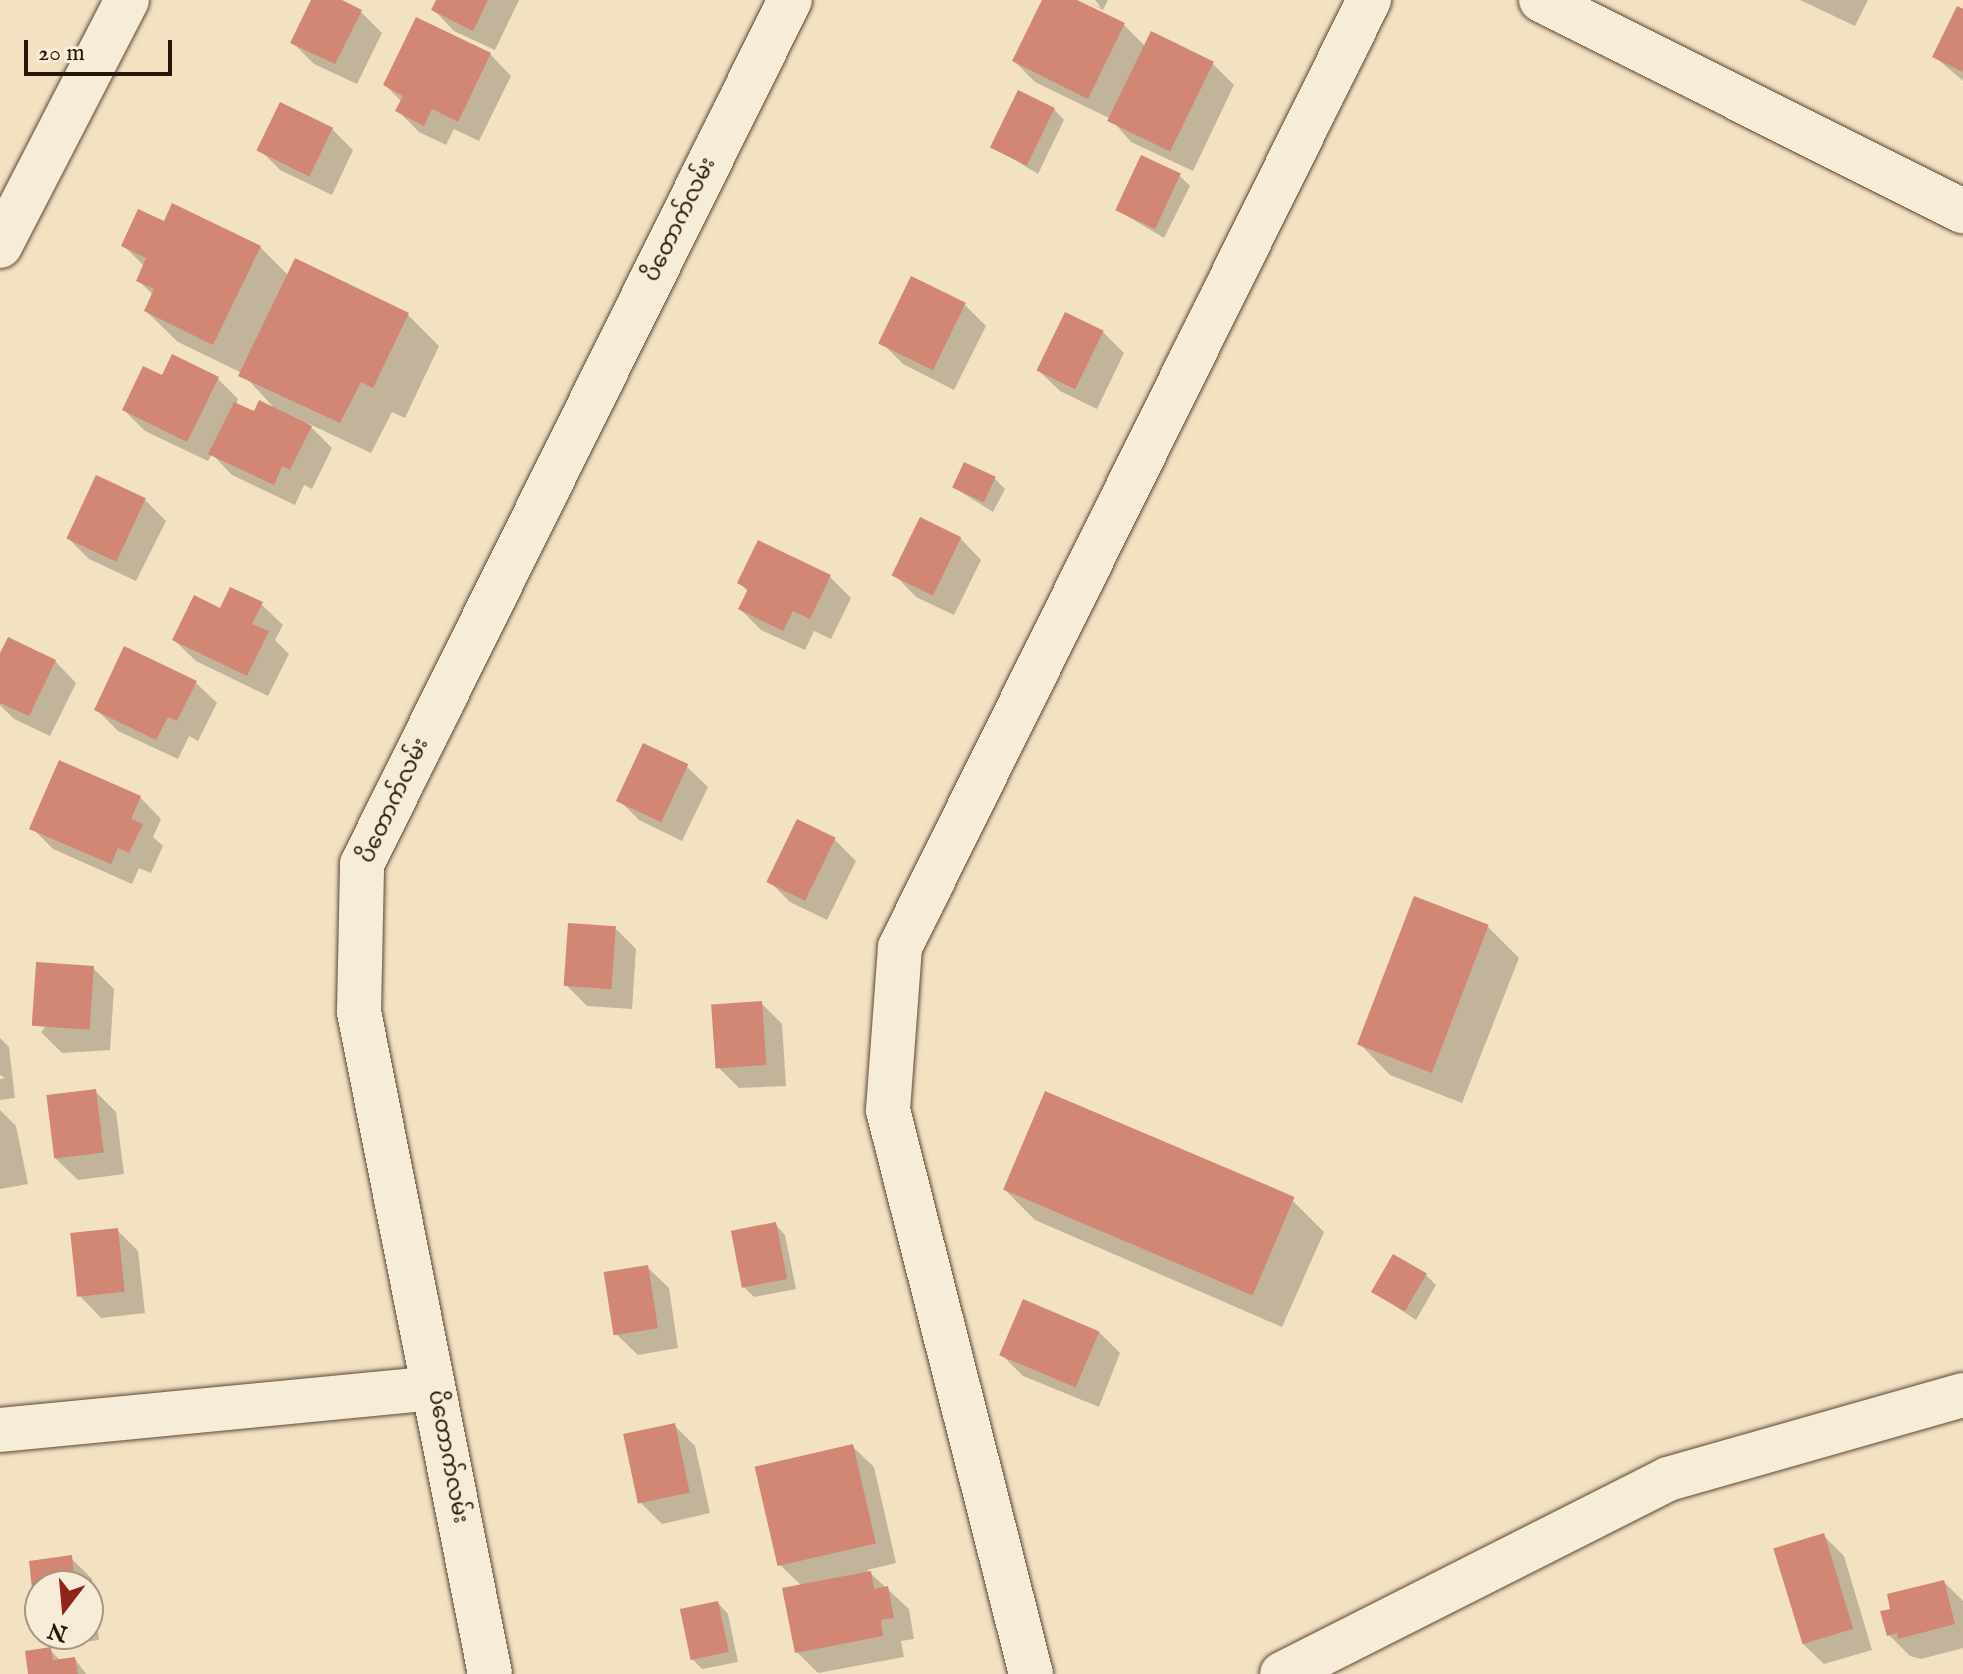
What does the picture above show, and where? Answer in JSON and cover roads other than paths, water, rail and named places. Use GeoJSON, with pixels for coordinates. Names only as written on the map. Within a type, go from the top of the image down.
{"type":"FeatureCollection","features":[{"type":"Feature","properties":{"kind":"street"},"geometry":{"type":"LineString","coordinates":[[0,246],[127,0]]}},
{"type":"Feature","properties":{"kind":"street","name":"ပိတောက်လမ်း"},"geometry":{"type":"LineString","coordinates":[[490,1674],[359,1012],[362,864],[790,0]]}},
{"type":"Feature","properties":{"kind":"street"},"geometry":{"type":"LineString","coordinates":[[1031,1674],[888,1110],[900,947],[1369,0]]}},
{"type":"Feature","properties":{"kind":"street"},"geometry":{"type":"LineString","coordinates":[[1541,0],[1963,211]]}},
{"type":"Feature","properties":{"kind":"street"},"geometry":{"type":"LineString","coordinates":[[0,1430],[433,1388]]}},
{"type":"Feature","properties":{"kind":"street"},"geometry":{"type":"LineString","coordinates":[[1282,1674],[1668,1479],[1963,1395]]}}]}
